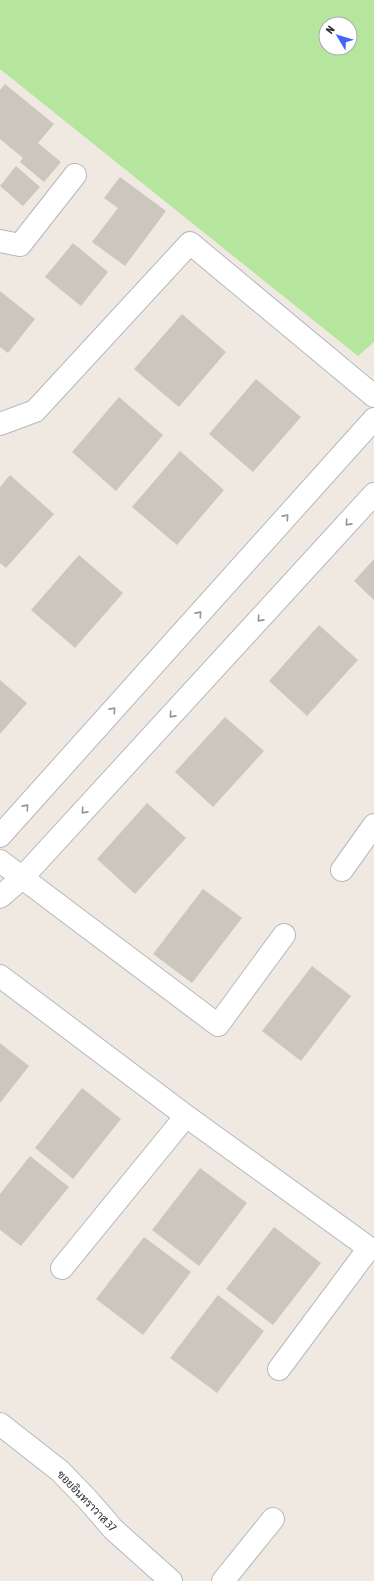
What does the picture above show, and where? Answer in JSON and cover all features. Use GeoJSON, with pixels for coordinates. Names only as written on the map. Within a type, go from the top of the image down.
{"type":"FeatureCollection","features":[{"type":"Feature","properties":{"kind":"street"},"geometry":{"type":"LineString","coordinates":[[0,241],[20,245],[75,175]]}},
{"type":"Feature","properties":{"kind":"street"},"geometry":{"type":"LineString","coordinates":[[0,424],[35,411],[190,243],[374,396]]}},
{"type":"Feature","properties":{"kind":"street"},"geometry":{"type":"LineString","coordinates":[[0,836],[374,419]]}},
{"type":"Feature","properties":{"kind":"street"},"geometry":{"type":"LineString","coordinates":[[0,897],[22,878],[374,494]]}},
{"type":"Feature","properties":{"kind":"street"},"geometry":{"type":"LineString","coordinates":[[342,870],[374,825]]}},
{"type":"Feature","properties":{"kind":"street"},"geometry":{"type":"LineString","coordinates":[[0,861],[218,1025],[284,935]]}},
{"type":"Feature","properties":{"kind":"street"},"geometry":{"type":"LineString","coordinates":[[0,976],[186,1116],[369,1248],[279,1369]]}},
{"type":"Feature","properties":{"kind":"street"},"geometry":{"type":"LineString","coordinates":[[62,1268],[186,1116]]}},
{"type":"Feature","properties":{"kind":"street","name":"ซอยอินทราวาส 37"},"geometry":{"type":"LineString","coordinates":[[0,1424],[60,1471],[113,1529],[170,1581]]}},
{"type":"Feature","properties":{"kind":"street"},"geometry":{"type":"LineString","coordinates":[[223,1581],[273,1519]]}},
{"type":"Feature","properties":{"kind":"green space"},"geometry":{"type":"Polygon","coordinates":[[[0,0],[374,0],[374,342],[358,356],[0,69],[0,0]]]}},
{"type":"Feature","properties":{"kind":"building"},"geometry":{"type":"Polygon","coordinates":[[[5,84],[54,124],[38,143],[61,162],[44,182],[20,162],[23,158],[0,139],[0,90],[5,84]]]}},
{"type":"Feature","properties":{"kind":"building"},"geometry":{"type":"Polygon","coordinates":[[[16,166],[40,187],[23,206],[0,186],[16,166]]]}},
{"type":"Feature","properties":{"kind":"building"},"geometry":{"type":"Polygon","coordinates":[[[120,177],[166,211],[125,266],[92,242],[118,208],[104,198],[120,177]]]}},
{"type":"Feature","properties":{"kind":"building"},"geometry":{"type":"Polygon","coordinates":[[[73,243],[108,272],[81,306],[45,277],[73,243]]]}},
{"type":"Feature","properties":{"kind":"building"},"geometry":{"type":"Polygon","coordinates":[[[0,291],[35,319],[8,353],[0,347],[0,291]]]}},
{"type":"Feature","properties":{"kind":"building"},"geometry":{"type":"Polygon","coordinates":[[[182,314],[226,352],[179,407],[134,369],[182,314]]]}},
{"type":"Feature","properties":{"kind":"building"},"geometry":{"type":"Polygon","coordinates":[[[256,379],[301,417],[253,472],[209,434],[256,379]]]}},
{"type":"Feature","properties":{"kind":"building"},"geometry":{"type":"Polygon","coordinates":[[[119,397],[163,435],[116,491],[72,452],[119,397]]]}},
{"type":"Feature","properties":{"kind":"building"},"geometry":{"type":"Polygon","coordinates":[[[180,451],[224,490],[177,545],[132,507],[180,451]]]}},
{"type":"Feature","properties":{"kind":"building"},"geometry":{"type":"Polygon","coordinates":[[[10,475],[54,514],[6,568],[0,563],[0,487],[10,475]]]}},
{"type":"Feature","properties":{"kind":"building"},"geometry":{"type":"Polygon","coordinates":[[[79,555],[123,593],[75,648],[31,610],[79,555]]]}},
{"type":"Feature","properties":{"kind":"building"},"geometry":{"type":"Polygon","coordinates":[[[374,559],[374,600],[354,581],[374,559]]]}},
{"type":"Feature","properties":{"kind":"building"},"geometry":{"type":"Polygon","coordinates":[[[319,625],[358,660],[307,716],[269,681],[319,625]]]}},
{"type":"Feature","properties":{"kind":"building"},"geometry":{"type":"Polygon","coordinates":[[[0,680],[27,703],[0,734],[0,680]]]}},
{"type":"Feature","properties":{"kind":"building"},"geometry":{"type":"Polygon","coordinates":[[[225,717],[264,751],[213,807],[175,772],[225,717]]]}},
{"type":"Feature","properties":{"kind":"building"},"geometry":{"type":"Polygon","coordinates":[[[147,803],[186,838],[135,894],[97,859],[147,803]]]}},
{"type":"Feature","properties":{"kind":"building"},"geometry":{"type":"Polygon","coordinates":[[[203,889],[242,918],[192,983],[153,954],[203,889]]]}},
{"type":"Feature","properties":{"kind":"building"},"geometry":{"type":"Polygon","coordinates":[[[312,966],[351,996],[301,1061],[262,1031],[312,966]]]}},
{"type":"Feature","properties":{"kind":"building"},"geometry":{"type":"Polygon","coordinates":[[[0,1043],[29,1066],[0,1103],[0,1043]]]}},
{"type":"Feature","properties":{"kind":"building"},"geometry":{"type":"Polygon","coordinates":[[[82,1088],[121,1119],[73,1179],[35,1148],[82,1088]]]}},
{"type":"Feature","properties":{"kind":"building"},"geometry":{"type":"Polygon","coordinates":[[[30,1156],[69,1187],[21,1246],[0,1230],[0,1194],[30,1156]]]}},
{"type":"Feature","properties":{"kind":"building"},"geometry":{"type":"Polygon","coordinates":[[[200,1168],[247,1203],[199,1266],[152,1230],[200,1168]]]}},
{"type":"Feature","properties":{"kind":"building"},"geometry":{"type":"Polygon","coordinates":[[[274,1227],[321,1263],[273,1325],[226,1289],[274,1227]]]}},
{"type":"Feature","properties":{"kind":"building"},"geometry":{"type":"Polygon","coordinates":[[[144,1237],[191,1272],[143,1335],[96,1299],[144,1237]]]}},
{"type":"Feature","properties":{"kind":"building"},"geometry":{"type":"Polygon","coordinates":[[[218,1295],[264,1331],[217,1393],[170,1358],[218,1295]]]}}]}
